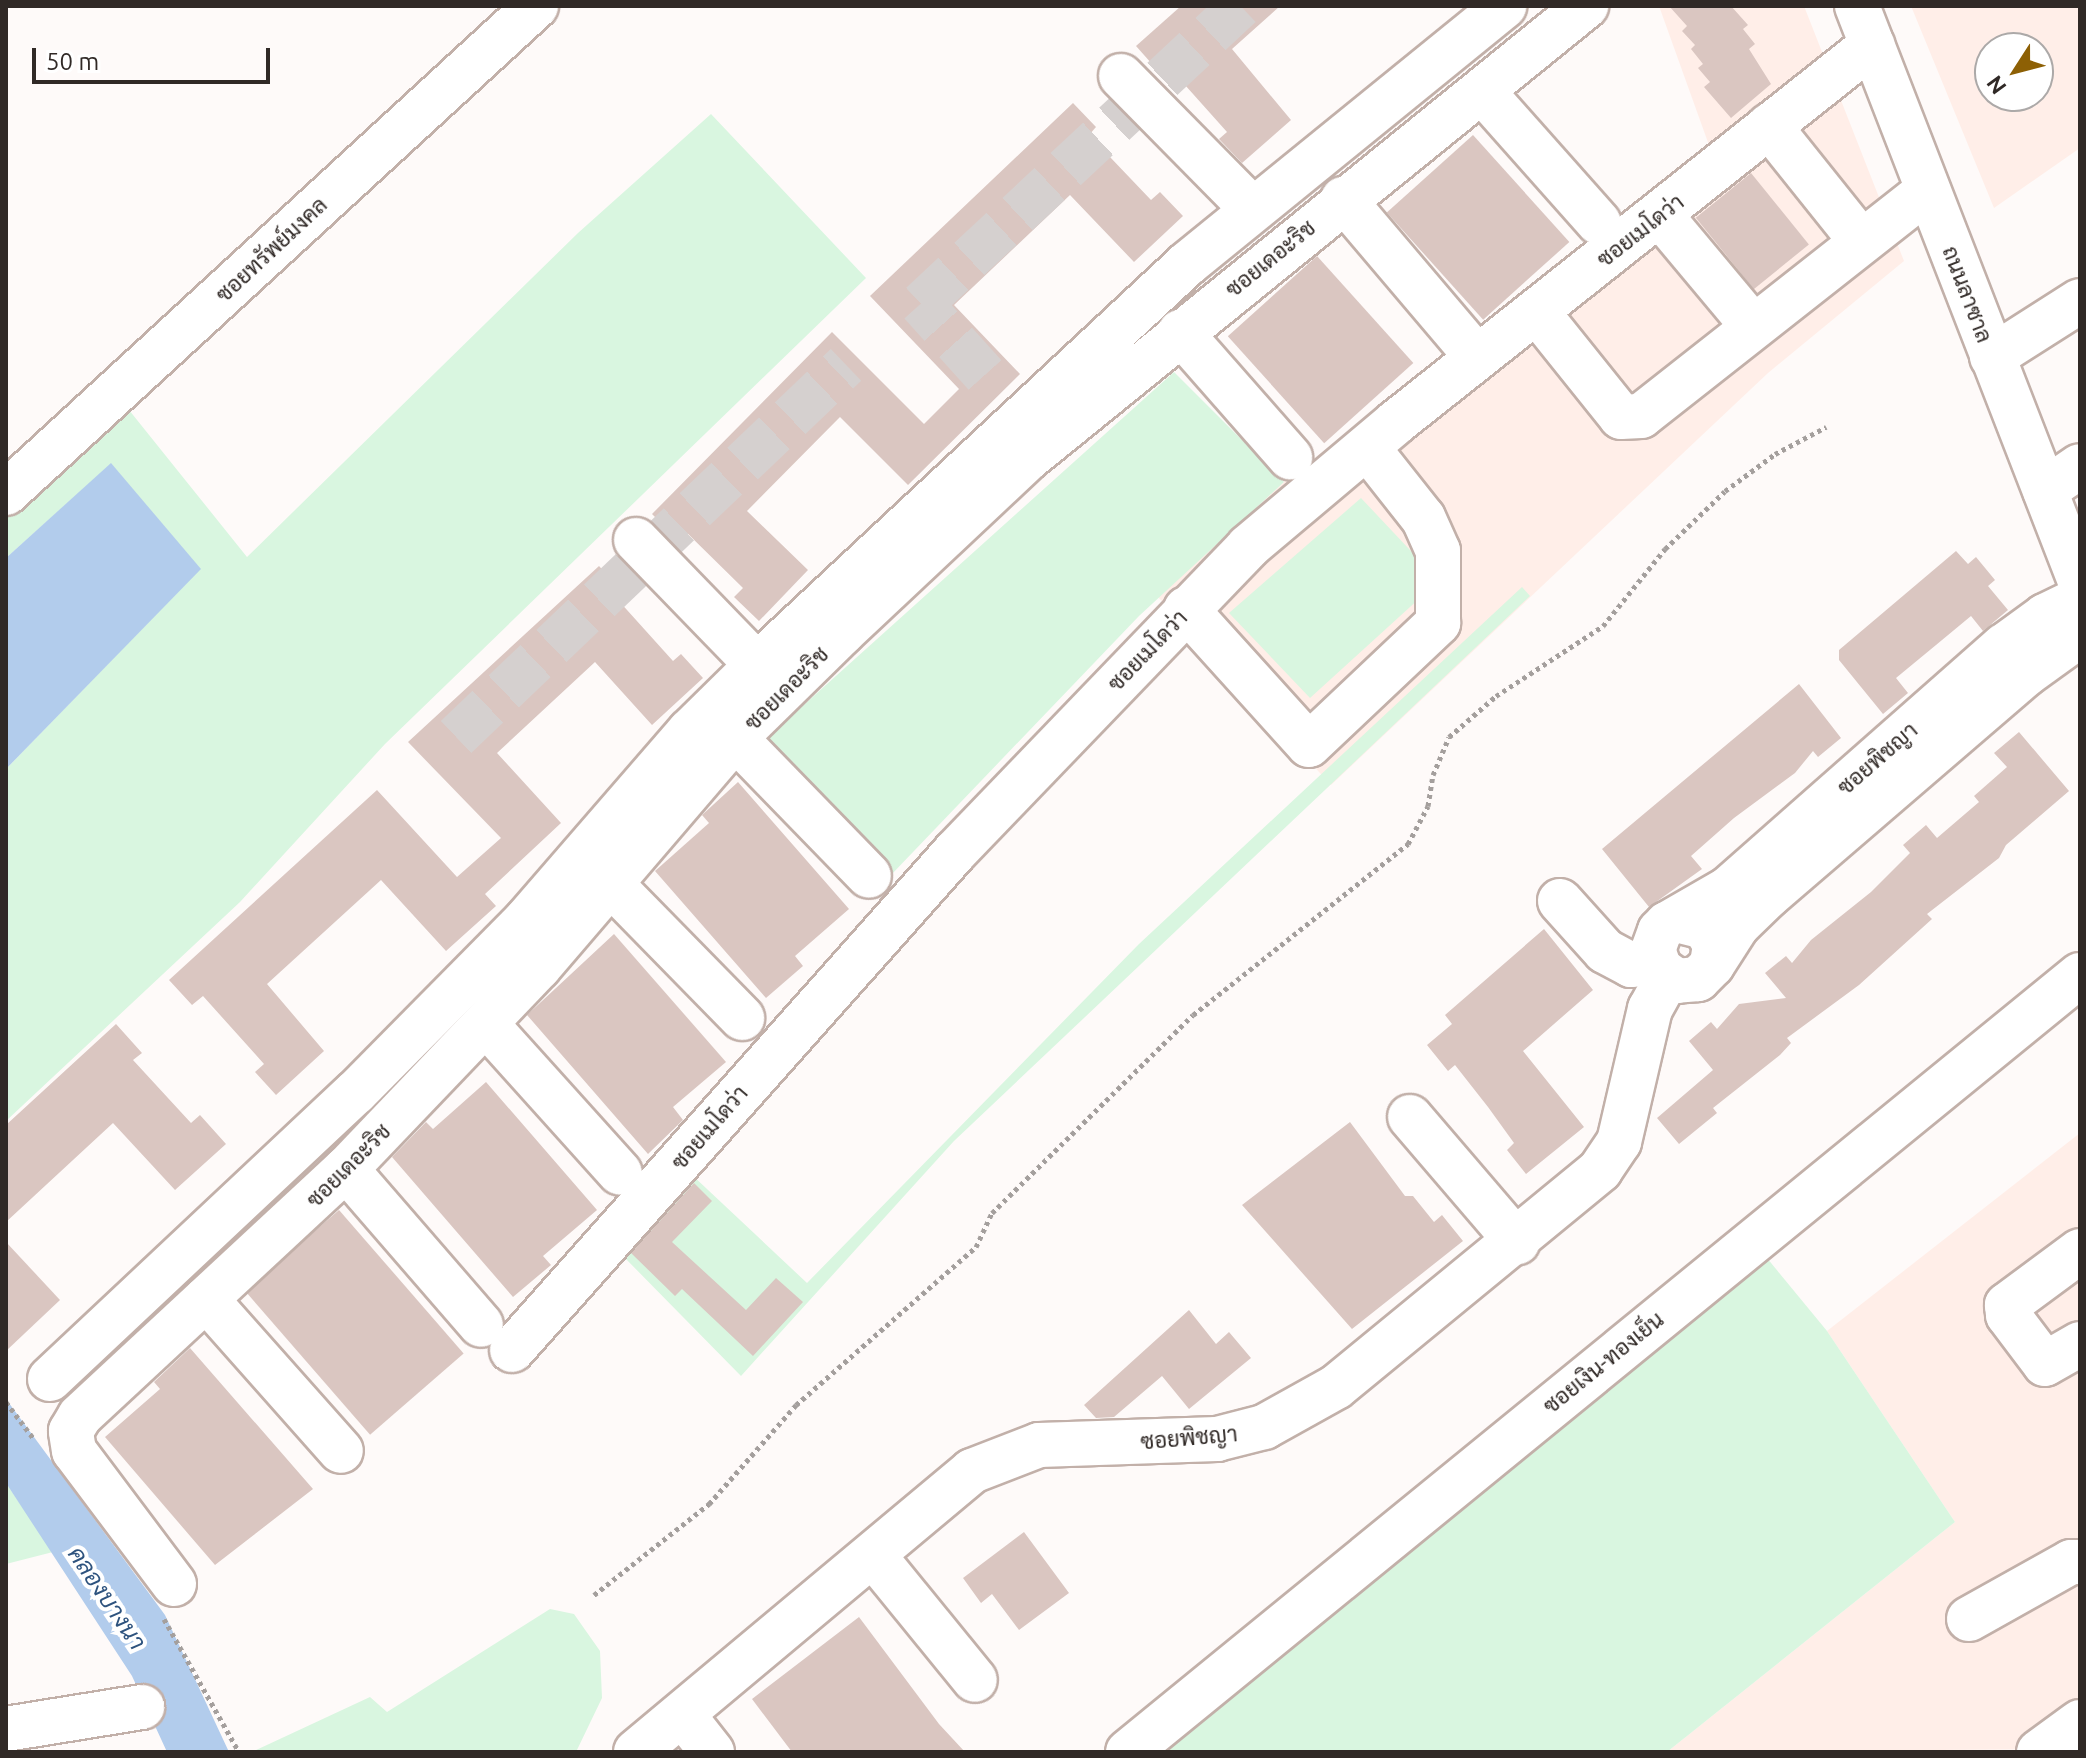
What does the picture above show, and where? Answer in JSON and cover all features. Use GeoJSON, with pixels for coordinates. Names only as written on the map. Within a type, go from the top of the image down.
{"type":"FeatureCollection","features":[{"type":"Feature","properties":{"kind":"street","name":"ซอยทรัพย์มงคล"},"geometry":{"type":"LineString","coordinates":[[6,493],[536,6]]}},
{"type":"Feature","properties":{"kind":"street"},"geometry":{"type":"LineString","coordinates":[[50,1379],[356,1092],[526,920],[690,731],[757,665],[1252,209],[1504,6]]}},
{"type":"Feature","properties":{"kind":"street","name":"ซอยเดอะริช"},"geometry":{"type":"LineString","coordinates":[[174,1584],[74,1451],[71,1431],[80,1416],[346,1169],[486,1024],[735,738],[1027,459],[1343,199],[1586,6]]}},
{"type":"Feature","properties":{"kind":"street","name":"ซอยเมโดว่า"},"geometry":{"type":"LineString","coordinates":[[346,1169],[496,1338],[1248,547],[1367,447],[1769,126],[1864,26]]}},
{"type":"Feature","properties":{"kind":"street","name":"ถนนลาซาล"},"geometry":{"type":"LineString","coordinates":[[1864,26],[2080,581]]}},
{"type":"Feature","properties":{"kind":"street"},"geometry":{"type":"LineString","coordinates":[[1121,76],[1252,209]]}},
{"type":"Feature","properties":{"kind":"street"},"geometry":{"type":"LineString","coordinates":[[1482,91],[1599,223]]}},
{"type":"Feature","properties":{"kind":"street"},"geometry":{"type":"LineString","coordinates":[[1769,126],[1861,241]]}},
{"type":"Feature","properties":{"kind":"street"},"geometry":{"type":"LineString","coordinates":[[1537,312],[1621,417],[1641,416],[1752,325],[1928,190]]}},
{"type":"Feature","properties":{"kind":"street"},"geometry":{"type":"LineString","coordinates":[[1343,199],[1467,345]]}},
{"type":"Feature","properties":{"kind":"street"},"geometry":{"type":"LineString","coordinates":[[1660,215],[1752,325]]}},
{"type":"Feature","properties":{"kind":"street"},"geometry":{"type":"LineString","coordinates":[[1992,357],[2080,301]]}},
{"type":"Feature","properties":{"kind":"street"},"geometry":{"type":"LineString","coordinates":[[1180,332],[1290,457]]}},
{"type":"Feature","properties":{"kind":"street"},"geometry":{"type":"LineString","coordinates":[[1186,609],[1309,745],[1438,623],[1438,551],[1423,518],[1367,447]]}},
{"type":"Feature","properties":{"kind":"street"},"geometry":{"type":"LineString","coordinates":[[2045,490],[2080,466]]}},
{"type":"Feature","properties":{"kind":"street"},"geometry":{"type":"LineString","coordinates":[[636,540],[757,665]]}},
{"type":"Feature","properties":{"kind":"street","name":"ซอยพิชญา"},"geometry":{"type":"LineString","coordinates":[[636,1752],[873,1555],[944,1491],[1015,1451],[1039,1445],[1217,1439],[1264,1427],[1336,1387],[1517,1242],[1600,1170],[1619,1142],[1661,969],[1655,940],[1676,920],[1728,889],[2004,646],[2045,616],[2080,599]]}},
{"type":"Feature","properties":{"kind":"street","name":"ซอยพิชญา"},"geometry":{"type":"LineString","coordinates":[[1712,965],[1737,926],[1768,896],[2026,674],[2080,635]]}},
{"type":"Feature","properties":{"kind":"street"},"geometry":{"type":"LineString","coordinates":[[735,738],[869,876]]}},
{"type":"Feature","properties":{"kind":"street"},"geometry":{"type":"LineString","coordinates":[[610,883],[742,1018]]}},
{"type":"Feature","properties":{"kind":"street"},"geometry":{"type":"LineString","coordinates":[[1560,901],[1605,951],[1631,965],[1698,979],[1712,965],[1715,945],[1705,927],[1676,920]]}},
{"type":"Feature","properties":{"kind":"street","name":"ซอยเงิน-ทองเย็น"},"geometry":{"type":"LineString","coordinates":[[1128,1752],[2080,975]]}},
{"type":"Feature","properties":{"kind":"street"},"geometry":{"type":"LineString","coordinates":[[486,1024],[620,1173]]}},
{"type":"Feature","properties":{"kind":"street"},"geometry":{"type":"LineString","coordinates":[[1410,1117],[1517,1242]]}},
{"type":"Feature","properties":{"kind":"street"},"geometry":{"type":"LineString","coordinates":[[2080,1251],[2007,1305],[2008,1315],[2045,1364],[2080,1344]]}},
{"type":"Feature","properties":{"kind":"street"},"geometry":{"type":"LineString","coordinates":[[206,1299],[341,1451]]}},
{"type":"Feature","properties":{"kind":"street"},"geometry":{"type":"LineString","coordinates":[[873,1555],[975,1680]]}},
{"type":"Feature","properties":{"kind":"street"},"geometry":{"type":"LineString","coordinates":[[1969,1619],[2071,1562],[2080,1562]]}},
{"type":"Feature","properties":{"kind":"street"},"geometry":{"type":"LineString","coordinates":[[6,1729],[142,1707]]}},
{"type":"Feature","properties":{"kind":"street"},"geometry":{"type":"LineString","coordinates":[[683,1715],[712,1752]]}},
{"type":"Feature","properties":{"kind":"street"},"geometry":{"type":"LineString","coordinates":[[2039,1752],[2080,1722]]}},
{"type":"Feature","properties":{"kind":"path"},"geometry":{"type":"LineString","coordinates":[[594,1595],[709,1504],[796,1405],[976,1247],[992,1213],[1193,1015],[1408,844],[1428,806],[1433,775],[1449,737],[1496,696],[1603,626],[1665,549],[1725,491],[1775,454],[1826,427]]}},
{"type":"Feature","properties":{"kind":"shaded area"},"geometry":{"type":"Polygon","coordinates":[[[1659,6],[1804,6],[1904,261],[1768,373],[1331,785],[1158,597],[1284,482],[1710,148],[1659,6]]]}},
{"type":"Feature","properties":{"kind":"shaded area"},"geometry":{"type":"Polygon","coordinates":[[[1911,6],[2080,6],[2080,148],[1994,208],[1911,6]]]}},
{"type":"Feature","properties":{"kind":"shaded area"},"geometry":{"type":"Polygon","coordinates":[[[2080,1133],[2080,1749],[1667,1752],[1955,1522],[1827,1331],[2080,1133]]]}},
{"type":"Feature","properties":{"kind":"green space"},"geometry":{"type":"Polygon","coordinates":[[[711,114],[866,278],[385,744],[240,902],[6,1121],[6,769],[200,569],[111,464],[6,558],[6,512],[125,405],[247,557],[578,233],[711,114]]]}},
{"type":"Feature","properties":{"kind":"green space"},"geometry":{"type":"Polygon","coordinates":[[[1174,372],[1284,482],[1139,616],[891,875],[767,738],[1174,372]]]}},
{"type":"Feature","properties":{"kind":"green space"},"geometry":{"type":"Polygon","coordinates":[[[1361,498],[1426,567],[1421,597],[1310,698],[1229,613],[1361,498]]]}},
{"type":"Feature","properties":{"kind":"green space"},"geometry":{"type":"Polygon","coordinates":[[[1522,587],[1530,596],[954,1141],[741,1376],[623,1256],[691,1174],[807,1283],[1139,944],[1522,587]]]}},
{"type":"Feature","properties":{"kind":"green space"},"geometry":{"type":"Polygon","coordinates":[[[1762,1252],[1827,1331],[1955,1522],[1667,1752],[1144,1752],[1762,1252]]]}},
{"type":"Feature","properties":{"kind":"green space"},"geometry":{"type":"Polygon","coordinates":[[[6,1483],[53,1552],[6,1564],[6,1483]]]}},
{"type":"Feature","properties":{"kind":"green space"},"geometry":{"type":"Polygon","coordinates":[[[550,1609],[574,1614],[600,1651],[602,1698],[576,1752],[252,1752],[370,1697],[387,1712],[550,1609]]]}},
{"type":"Feature","properties":{"kind":"water"},"geometry":{"type":"Polygon","coordinates":[[[111,463],[201,569],[6,769],[6,558],[111,463]]]}},
{"type":"Feature","properties":{"kind":"water","name":"คลองบางนา"},"geometry":{"type":"Polygon","coordinates":[[[6,1399],[165,1615],[229,1752],[167,1752],[132,1676],[6,1483],[6,1399]]]}},
{"type":"Feature","properties":{"kind":"building"},"geometry":{"type":"Polygon","coordinates":[[[1181,6],[1280,6],[1232,49],[1291,120],[1242,163],[1219,139],[1227,132],[1168,66],[1160,73],[1136,46],[1181,6]]]}},
{"type":"Feature","properties":{"kind":"building"},"geometry":{"type":"Polygon","coordinates":[[[1669,6],[1731,6],[1748,25],[1743,29],[1755,44],[1749,49],[1771,84],[1731,118],[1704,87],[1710,82],[1698,68],[1703,64],[1691,49],[1695,45],[1682,31],[1687,26],[1669,6]]]}},
{"type":"Feature","properties":{"kind":"building"},"geometry":{"type":"Polygon","coordinates":[[[1073,103],[1096,127],[1089,135],[1151,200],[1160,192],[1183,216],[1134,262],[1070,195],[954,305],[1020,374],[908,485],[840,417],[747,511],[808,570],[759,621],[734,597],[743,588],[685,531],[677,539],[652,514],[832,332],[924,424],[959,389],[870,296],[1073,103]]]}},
{"type":"Feature","properties":{"kind":"building"},"geometry":{"type":"Polygon","coordinates":[[[1473,135],[1569,242],[1483,320],[1387,213],[1473,135]]]}},
{"type":"Feature","properties":{"kind":"building"},"geometry":{"type":"Polygon","coordinates":[[[1751,173],[1809,244],[1754,289],[1696,218],[1751,173]]]}},
{"type":"Feature","properties":{"kind":"building"},"geometry":{"type":"Polygon","coordinates":[[[1317,256],[1413,363],[1324,443],[1228,336],[1317,256]]]}},
{"type":"Feature","properties":{"kind":"building"},"geometry":{"type":"Polygon","coordinates":[[[1956,551],[1968,564],[1976,557],[1995,580],[1988,586],[2008,610],[1983,631],[1971,616],[1896,678],[1908,693],[1883,714],[1839,660],[1839,650],[1956,551]]]}},
{"type":"Feature","properties":{"kind":"building"},"geometry":{"type":"Polygon","coordinates":[[[599,566],[625,594],[618,600],[673,661],[681,654],[703,678],[652,725],[595,662],[497,753],[561,823],[485,894],[496,906],[446,951],[381,880],[267,984],[324,1051],[276,1095],[255,1072],[264,1064],[203,996],[192,1005],[169,980],[377,790],[457,877],[501,838],[408,742],[599,566]]]}},
{"type":"Feature","properties":{"kind":"building"},"geometry":{"type":"Polygon","coordinates":[[[1799,684],[1841,738],[1818,757],[1813,751],[1795,773],[1734,818],[1691,856],[1702,869],[1649,907],[1602,849],[1799,684]]]}},
{"type":"Feature","properties":{"kind":"building"},"geometry":{"type":"Polygon","coordinates":[[[2019,732],[2069,791],[2006,845],[1999,858],[1927,914],[1932,919],[1859,985],[1787,1038],[1791,1043],[1780,1055],[1713,1108],[1717,1113],[1679,1144],[1657,1118],[1713,1070],[1689,1041],[1711,1022],[1717,1029],[1739,1004],[1786,998],[1765,973],[1786,956],[1792,963],[1811,940],[1871,892],[1910,853],[1903,845],[1926,825],[1937,838],[1979,802],[1974,796],[2007,767],[1994,753],[2019,732]]]}},
{"type":"Feature","properties":{"kind":"building"},"geometry":{"type":"Polygon","coordinates":[[[738,782],[849,909],[795,956],[803,966],[766,998],[655,871],[709,823],[702,815],[738,782]]]}},
{"type":"Feature","properties":{"kind":"building"},"geometry":{"type":"Polygon","coordinates":[[[1544,929],[1593,990],[1523,1051],[1584,1127],[1526,1174],[1507,1150],[1514,1143],[1488,1107],[1455,1065],[1448,1071],[1427,1045],[1452,1024],[1445,1015],[1544,929]]]}},
{"type":"Feature","properties":{"kind":"building"},"geometry":{"type":"Polygon","coordinates":[[[614,934],[726,1062],[673,1107],[683,1120],[648,1154],[527,1015],[614,934]]]}},
{"type":"Feature","properties":{"kind":"building"},"geometry":{"type":"Polygon","coordinates":[[[116,1024],[142,1053],[133,1060],[191,1123],[200,1115],[226,1144],[175,1190],[113,1123],[6,1222],[6,1125],[116,1024]]]}},
{"type":"Feature","properties":{"kind":"building"},"geometry":{"type":"Polygon","coordinates":[[[486,1082],[597,1210],[543,1256],[551,1265],[513,1297],[392,1157],[426,1122],[433,1129],[486,1082]]]}},
{"type":"Feature","properties":{"kind":"building"},"geometry":{"type":"Polygon","coordinates":[[[1350,1122],[1405,1196],[1413,1196],[1434,1222],[1442,1215],[1463,1241],[1352,1329],[1242,1205],[1350,1122]]]}},
{"type":"Feature","properties":{"kind":"building"},"geometry":{"type":"Polygon","coordinates":[[[694,1183],[712,1201],[672,1242],[746,1310],[776,1278],[803,1302],[753,1356],[682,1289],[675,1296],[631,1253],[694,1183]]]}},
{"type":"Feature","properties":{"kind":"building"},"geometry":{"type":"Polygon","coordinates":[[[339,1210],[464,1353],[370,1435],[245,1291],[339,1210]]]}},
{"type":"Feature","properties":{"kind":"building"},"geometry":{"type":"Polygon","coordinates":[[[6,1242],[60,1300],[6,1351],[6,1242]]]}},
{"type":"Feature","properties":{"kind":"building"},"geometry":{"type":"Polygon","coordinates":[[[1189,1310],[1216,1344],[1229,1332],[1251,1358],[1189,1409],[1162,1376],[1114,1417],[1096,1418],[1084,1405],[1189,1310]]]}},
{"type":"Feature","properties":{"kind":"building"},"geometry":{"type":"Polygon","coordinates":[[[190,1348],[313,1489],[215,1565],[105,1437],[160,1389],[154,1382],[190,1348]]]}},
{"type":"Feature","properties":{"kind":"building"},"geometry":{"type":"Polygon","coordinates":[[[1024,1532],[1069,1593],[1019,1630],[992,1594],[981,1603],[963,1578],[1024,1532]]]}},
{"type":"Feature","properties":{"kind":"building"},"geometry":{"type":"Polygon","coordinates":[[[859,1617],[939,1724],[965,1752],[792,1752],[752,1699],[859,1617]]]}},
{"type":"Feature","properties":{"kind":"tunnel"},"geometry":{"type":"LineString","coordinates":[[985,375],[921,304],[1241,6]]}},
{"type":"Feature","properties":{"kind":"tunnel"},"geometry":{"type":"LineString","coordinates":[[456,737],[846,365]]}}]}
